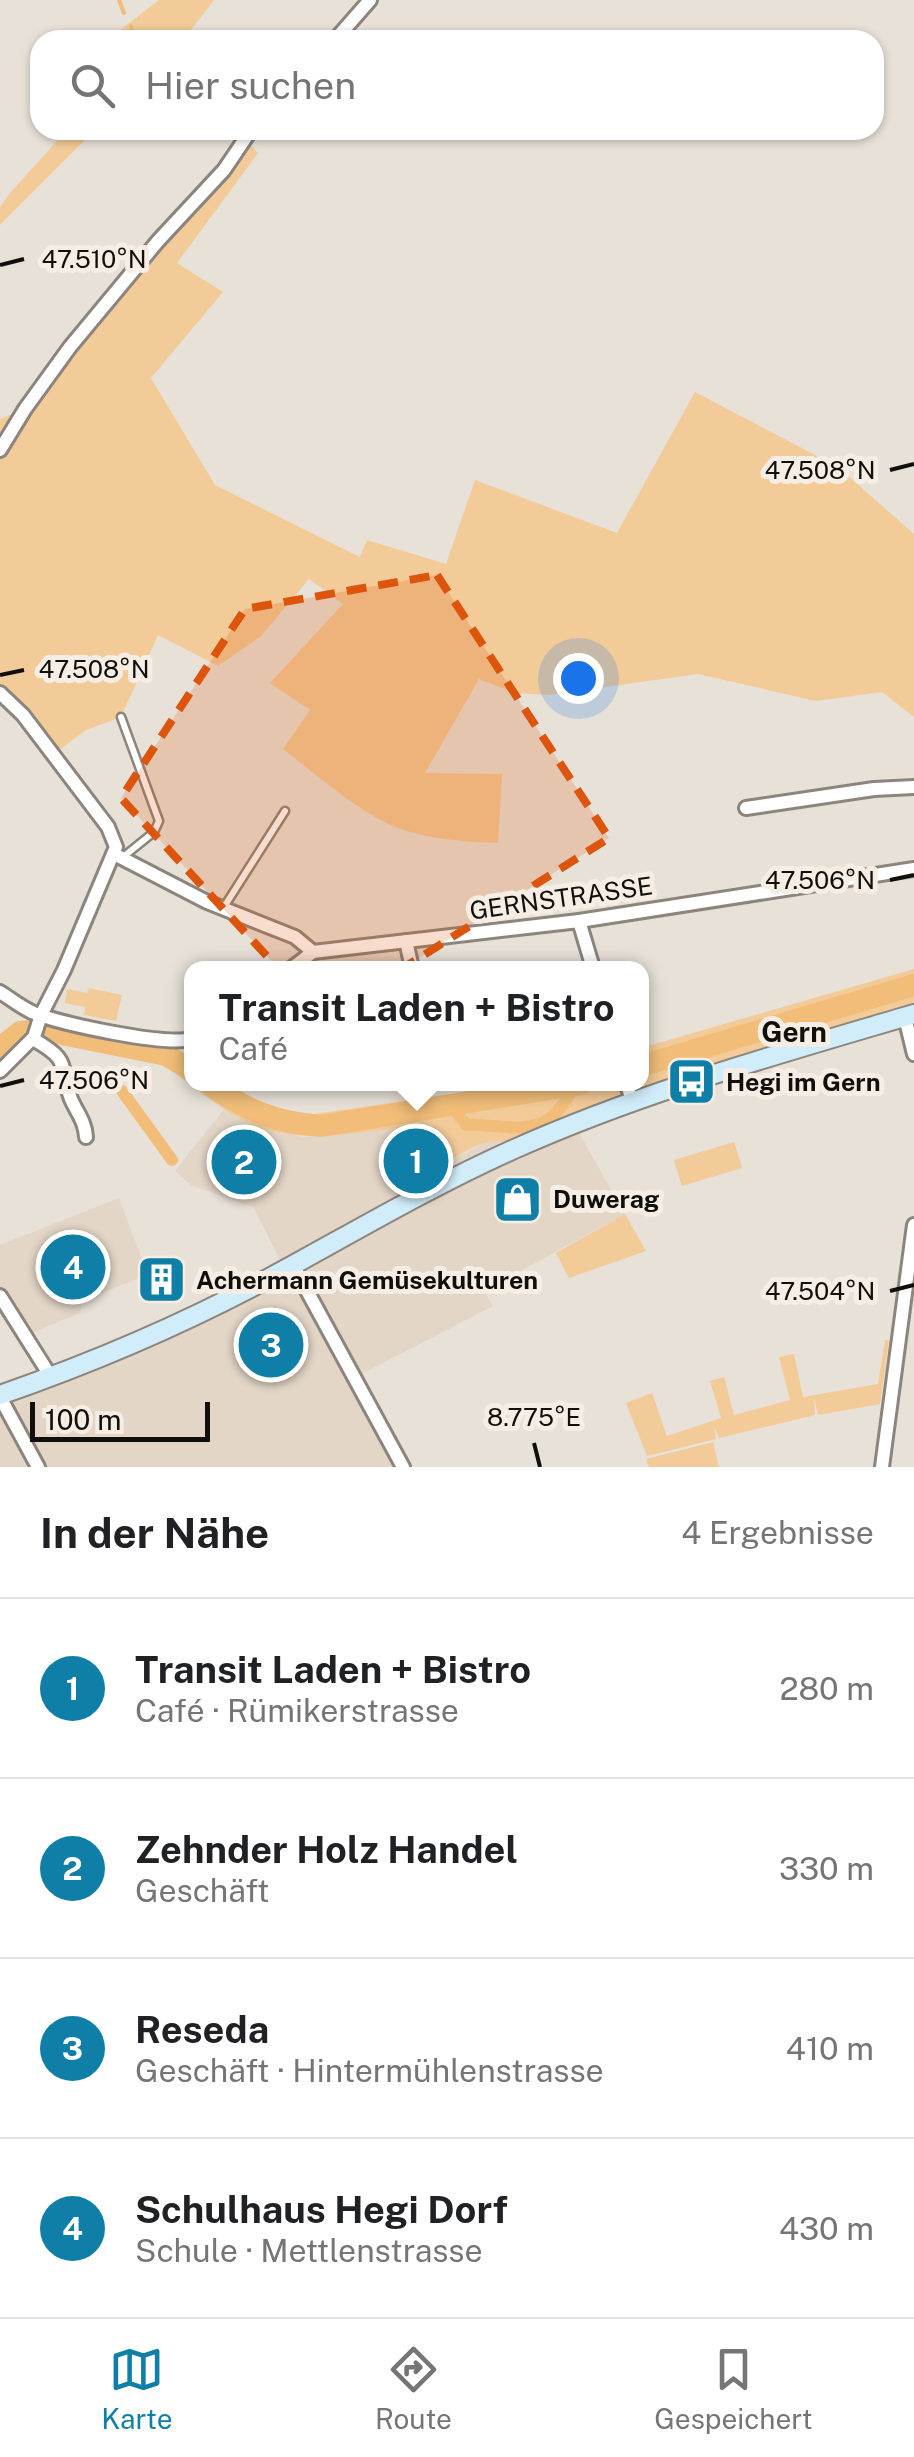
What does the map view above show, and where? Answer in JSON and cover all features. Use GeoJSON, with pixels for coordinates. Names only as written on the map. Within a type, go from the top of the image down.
{"type":"FeatureCollection","features":[{"type":"Feature","properties":{"kind":"main road"},"geometry":{"type":"LineString","coordinates":[[649,1088],[909,1015]]}},
{"type":"Feature","properties":{"kind":"main road"},"geometry":{"type":"LineString","coordinates":[[0,1396],[198,1314],[511,1150],[630,1093]]}},
{"type":"Feature","properties":{"kind":"street"},"geometry":{"type":"LineString","coordinates":[[344,30],[370,0]]}},
{"type":"Feature","properties":{"kind":"street"},"geometry":{"type":"LineString","coordinates":[[0,450],[70,346],[158,240],[224,170],[244,140]]}},
{"type":"Feature","properties":{"kind":"street"},"geometry":{"type":"LineString","coordinates":[[0,694],[23,715],[108,827],[118,856],[37,1028],[0,1070]]}},
{"type":"Feature","properties":{"kind":"street"},"geometry":{"type":"LineString","coordinates":[[746,808],[874,788],[914,787]]}},
{"type":"Feature","properties":{"kind":"street"},"geometry":{"type":"LineString","coordinates":[[118,856],[223,908],[295,937],[312,952],[301,961]]}},
{"type":"Feature","properties":{"kind":"street","name":"GERNSTRASSE"},"geometry":{"type":"LineString","coordinates":[[312,952],[580,921],[914,869]]}},
{"type":"Feature","properties":{"kind":"street"},"geometry":{"type":"LineString","coordinates":[[580,921],[592,961]]}},
{"type":"Feature","properties":{"kind":"street"},"geometry":{"type":"LineString","coordinates":[[406,941],[410,961]]}},
{"type":"Feature","properties":{"kind":"street"},"geometry":{"type":"LineString","coordinates":[[0,992],[37,1028],[62,1062],[86,1137]]}},
{"type":"Feature","properties":{"kind":"street"},"geometry":{"type":"LineString","coordinates":[[909,1015],[914,1054]]}},
{"type":"Feature","properties":{"kind":"street"},"geometry":{"type":"LineString","coordinates":[[37,1028],[184,1039]]}},
{"type":"Feature","properties":{"kind":"street"},"geometry":{"type":"LineString","coordinates":[[882,1467],[914,1225]]}},
{"type":"Feature","properties":{"kind":"street"},"geometry":{"type":"LineString","coordinates":[[293,1265],[403,1467]]}},
{"type":"Feature","properties":{"kind":"street"},"geometry":{"type":"LineString","coordinates":[[0,1296],[51,1377]]}},
{"type":"Feature","properties":{"kind":"street"},"geometry":{"type":"LineString","coordinates":[[0,1396],[38,1467]]}},
{"type":"Feature","properties":{"kind":"lane"},"geometry":{"type":"LineString","coordinates":[[118,856],[154,832],[159,821],[121,717]]}},
{"type":"Feature","properties":{"kind":"lane"},"geometry":{"type":"LineString","coordinates":[[223,908],[285,811]]}},
{"type":"Feature","properties":{"kind":"highlighted area"},"geometry":{"type":"Polygon","coordinates":[[[437,575],[609,838],[324,1018],[121,798],[245,609],[437,575]]]}},
{"type":"Feature","properties":{"kind":"shaded area"},"geometry":{"type":"Polygon","coordinates":[[[159,0],[214,0],[191,30],[120,30],[159,0]]]}},
{"type":"Feature","properties":{"kind":"shaded area"},"geometry":{"type":"Polygon","coordinates":[[[58,140],[85,140],[0,225],[0,207],[58,140]]]}},
{"type":"Feature","properties":{"kind":"shaded area"},"geometry":{"type":"Polygon","coordinates":[[[246,140],[258,153],[177,263],[223,292],[151,378],[215,485],[360,557],[367,540],[446,564],[475,480],[617,533],[695,392],[838,467],[914,534],[914,717],[882,692],[816,701],[698,674],[549,695],[515,693],[479,679],[425,773],[502,774],[498,843],[416,834],[362,809],[283,749],[310,710],[270,683],[343,604],[309,579],[261,636],[218,666],[158,635],[121,717],[86,730],[53,755],[0,693],[0,419],[25,409],[246,140]]]}},
{"type":"Feature","properties":{"kind":"shaded area"},"geometry":{"type":"Polygon","coordinates":[[[914,969],[914,1014],[507,1143],[484,1143],[447,1162],[427,1124],[337,1135],[292,1135],[249,1123],[200,1091],[234,1091],[282,1112],[307,1115],[473,1091],[649,1091],[649,1046],[914,969]]]}},
{"type":"Feature","properties":{"kind":"shaded area"},"geometry":{"type":"Polygon","coordinates":[[[89,988],[122,995],[116,1021],[84,1015],[85,1007],[65,1003],[67,989],[87,993],[89,988]]]}},
{"type":"Feature","properties":{"kind":"shaded area"},"geometry":{"type":"Polygon","coordinates":[[[39,1022],[184,1058],[184,1079],[171,1070],[172,1064],[35,1035],[19,1040],[0,1057],[0,1044],[13,1031],[39,1022]]]}},
{"type":"Feature","properties":{"kind":"shaded area"},"geometry":{"type":"Polygon","coordinates":[[[225,1108],[249,1123],[277,1133],[306,1137],[428,1124],[448,1162],[486,1142],[498,1139],[507,1143],[574,1124],[625,1214],[484,1291],[493,1306],[354,1378],[403,1467],[0,1467],[0,1395],[285,1269],[253,1207],[191,1185],[175,1171],[225,1108]]]}},
{"type":"Feature","properties":{"kind":"shaded area"},"geometry":{"type":"Polygon","coordinates":[[[734,1142],[742,1168],[682,1186],[674,1160],[734,1142]]]}},
{"type":"Feature","properties":{"kind":"shaded area"},"geometry":{"type":"Polygon","coordinates":[[[119,1198],[148,1275],[83,1300],[80,1313],[24,1336],[0,1296],[0,1245],[119,1198]]]}},
{"type":"Feature","properties":{"kind":"shaded area"},"geometry":{"type":"Polygon","coordinates":[[[625,1214],[646,1251],[569,1278],[556,1253],[625,1214]]]}},
{"type":"Feature","properties":{"kind":"shaded area"},"geometry":{"type":"Polygon","coordinates":[[[885,1340],[889,1340],[880,1404],[818,1415],[814,1397],[815,1415],[719,1438],[714,1426],[716,1439],[647,1456],[626,1403],[652,1393],[667,1436],[721,1418],[710,1381],[724,1377],[734,1415],[790,1400],[779,1357],[794,1354],[803,1397],[878,1384],[885,1340]]]}},
{"type":"Feature","properties":{"kind":"shaded area"},"geometry":{"type":"Polygon","coordinates":[[[713,1442],[719,1467],[649,1467],[646,1459],[713,1442]]]}},
{"type":"Feature","properties":{"kind":"waterway"},"geometry":{"type":"LineString","coordinates":[[119,0],[124,13]]}},
{"type":"Feature","properties":{"kind":"waterway"},"geometry":{"type":"LineString","coordinates":[[131,26],[132,30]]}},
{"type":"Feature","properties":{"kind":"waterway"},"geometry":{"type":"LineString","coordinates":[[649,1064],[914,985]]}},
{"type":"Feature","properties":{"kind":"waterway"},"geometry":{"type":"LineString","coordinates":[[0,1048],[20,1032],[42,1030],[166,1055],[184,1066]]}},
{"type":"Feature","properties":{"kind":"waterway"},"geometry":{"type":"LineString","coordinates":[[66,1035],[71,1040]]}},
{"type":"Feature","properties":{"kind":"waterway"},"geometry":{"type":"LineString","coordinates":[[122,1091],[172,1160]]}},
{"type":"Feature","properties":{"kind":"waterway"},"geometry":{"type":"LineString","coordinates":[[220,1091],[262,1114],[321,1126],[538,1091]]}},
{"type":"Feature","properties":{"kind":"waterway"},"geometry":{"type":"LineString","coordinates":[[464,1122],[510,1127],[543,1123],[572,1091]]}},
{"type":"Feature","properties":{"kind":"waterway"},"geometry":{"type":"LineString","coordinates":[[453,1106],[460,1117]]}},
{"type":"Feature","properties":{"kind":"place","name":"Hegi im Gern"},"geometry":{"type":"Point","coordinates":[691,1082]}},
{"type":"Feature","properties":{"kind":"place","name":"Transit Laden + Bistro"},"geometry":{"type":"Point","coordinates":[416,1161]}},
{"type":"Feature","properties":{"kind":"place","name":"Zehnder Holz Handel"},"geometry":{"type":"Point","coordinates":[244,1162]}},
{"type":"Feature","properties":{"kind":"place","name":"Duwerag"},"geometry":{"type":"Point","coordinates":[518,1199]}},
{"type":"Feature","properties":{"kind":"place","name":"Schulhaus Hegi Dorf"},"geometry":{"type":"Point","coordinates":[73,1267]}},
{"type":"Feature","properties":{"kind":"place","name":"Achermann Gemüsekulturen"},"geometry":{"type":"Point","coordinates":[161,1280]}},
{"type":"Feature","properties":{"kind":"place","name":"Reseda"},"geometry":{"type":"Point","coordinates":[271,1345]}},
{"type":"Feature","properties":{"kind":"district","name":"Gern"},"geometry":{"type":"Point","coordinates":[794,1032]}}]}
